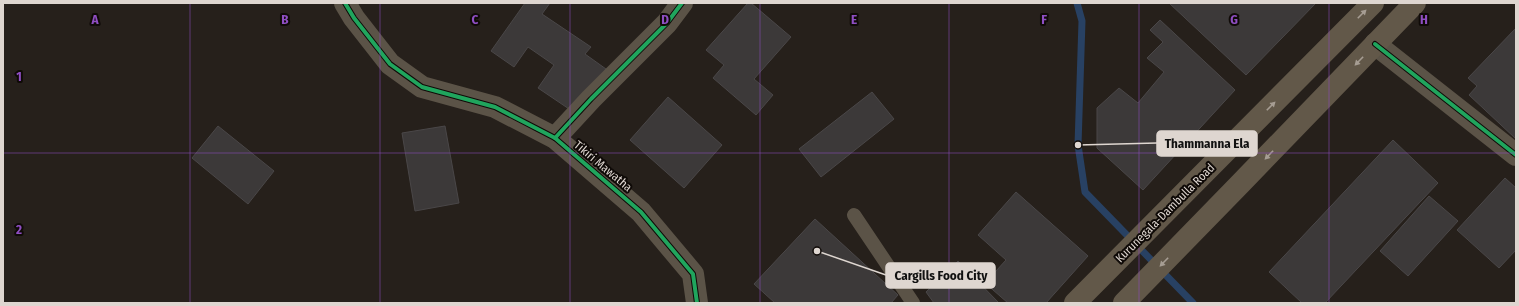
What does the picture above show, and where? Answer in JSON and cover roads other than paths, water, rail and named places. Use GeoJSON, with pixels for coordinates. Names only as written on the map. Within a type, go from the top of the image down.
{"type":"FeatureCollection","features":[{"type":"Feature","properties":{"kind":"highway","name":"Kurunegala-Dambulla Road"},"geometry":{"type":"LineString","coordinates":[[1075,303],[1373,3]]}},
{"type":"Feature","properties":{"kind":"highway"},"geometry":{"type":"LineString","coordinates":[[1128,299],[1415,3]]}},
{"type":"Feature","properties":{"kind":"street","name":"Tikiri Mawatha"},"geometry":{"type":"LineString","coordinates":[[345,3],[354,18],[390,64],[422,87],[495,107],[555,138],[640,212],[693,274],[697,303]]}},
{"type":"Feature","properties":{"kind":"street"},"geometry":{"type":"LineString","coordinates":[[555,138],[591,99],[667,23],[682,3]]}},
{"type":"Feature","properties":{"kind":"street"},"geometry":{"type":"LineString","coordinates":[[1375,44],[1516,155]]}},
{"type":"Feature","properties":{"kind":"lane"},"geometry":{"type":"LineString","coordinates":[[854,215],[912,303]]}},
{"type":"Feature","properties":{"kind":"waterway"},"geometry":{"type":"LineString","coordinates":[[1077,3],[1082,21],[1078,145],[1085,192],[1193,303]]}},
{"type":"Feature","properties":{"kind":"place","name":"Thammanna Ela"},"geometry":{"type":"Point","coordinates":[1078,145]}},
{"type":"Feature","properties":{"kind":"place","name":"Cargills Food City"},"geometry":{"type":"Point","coordinates":[817,251]}}]}
